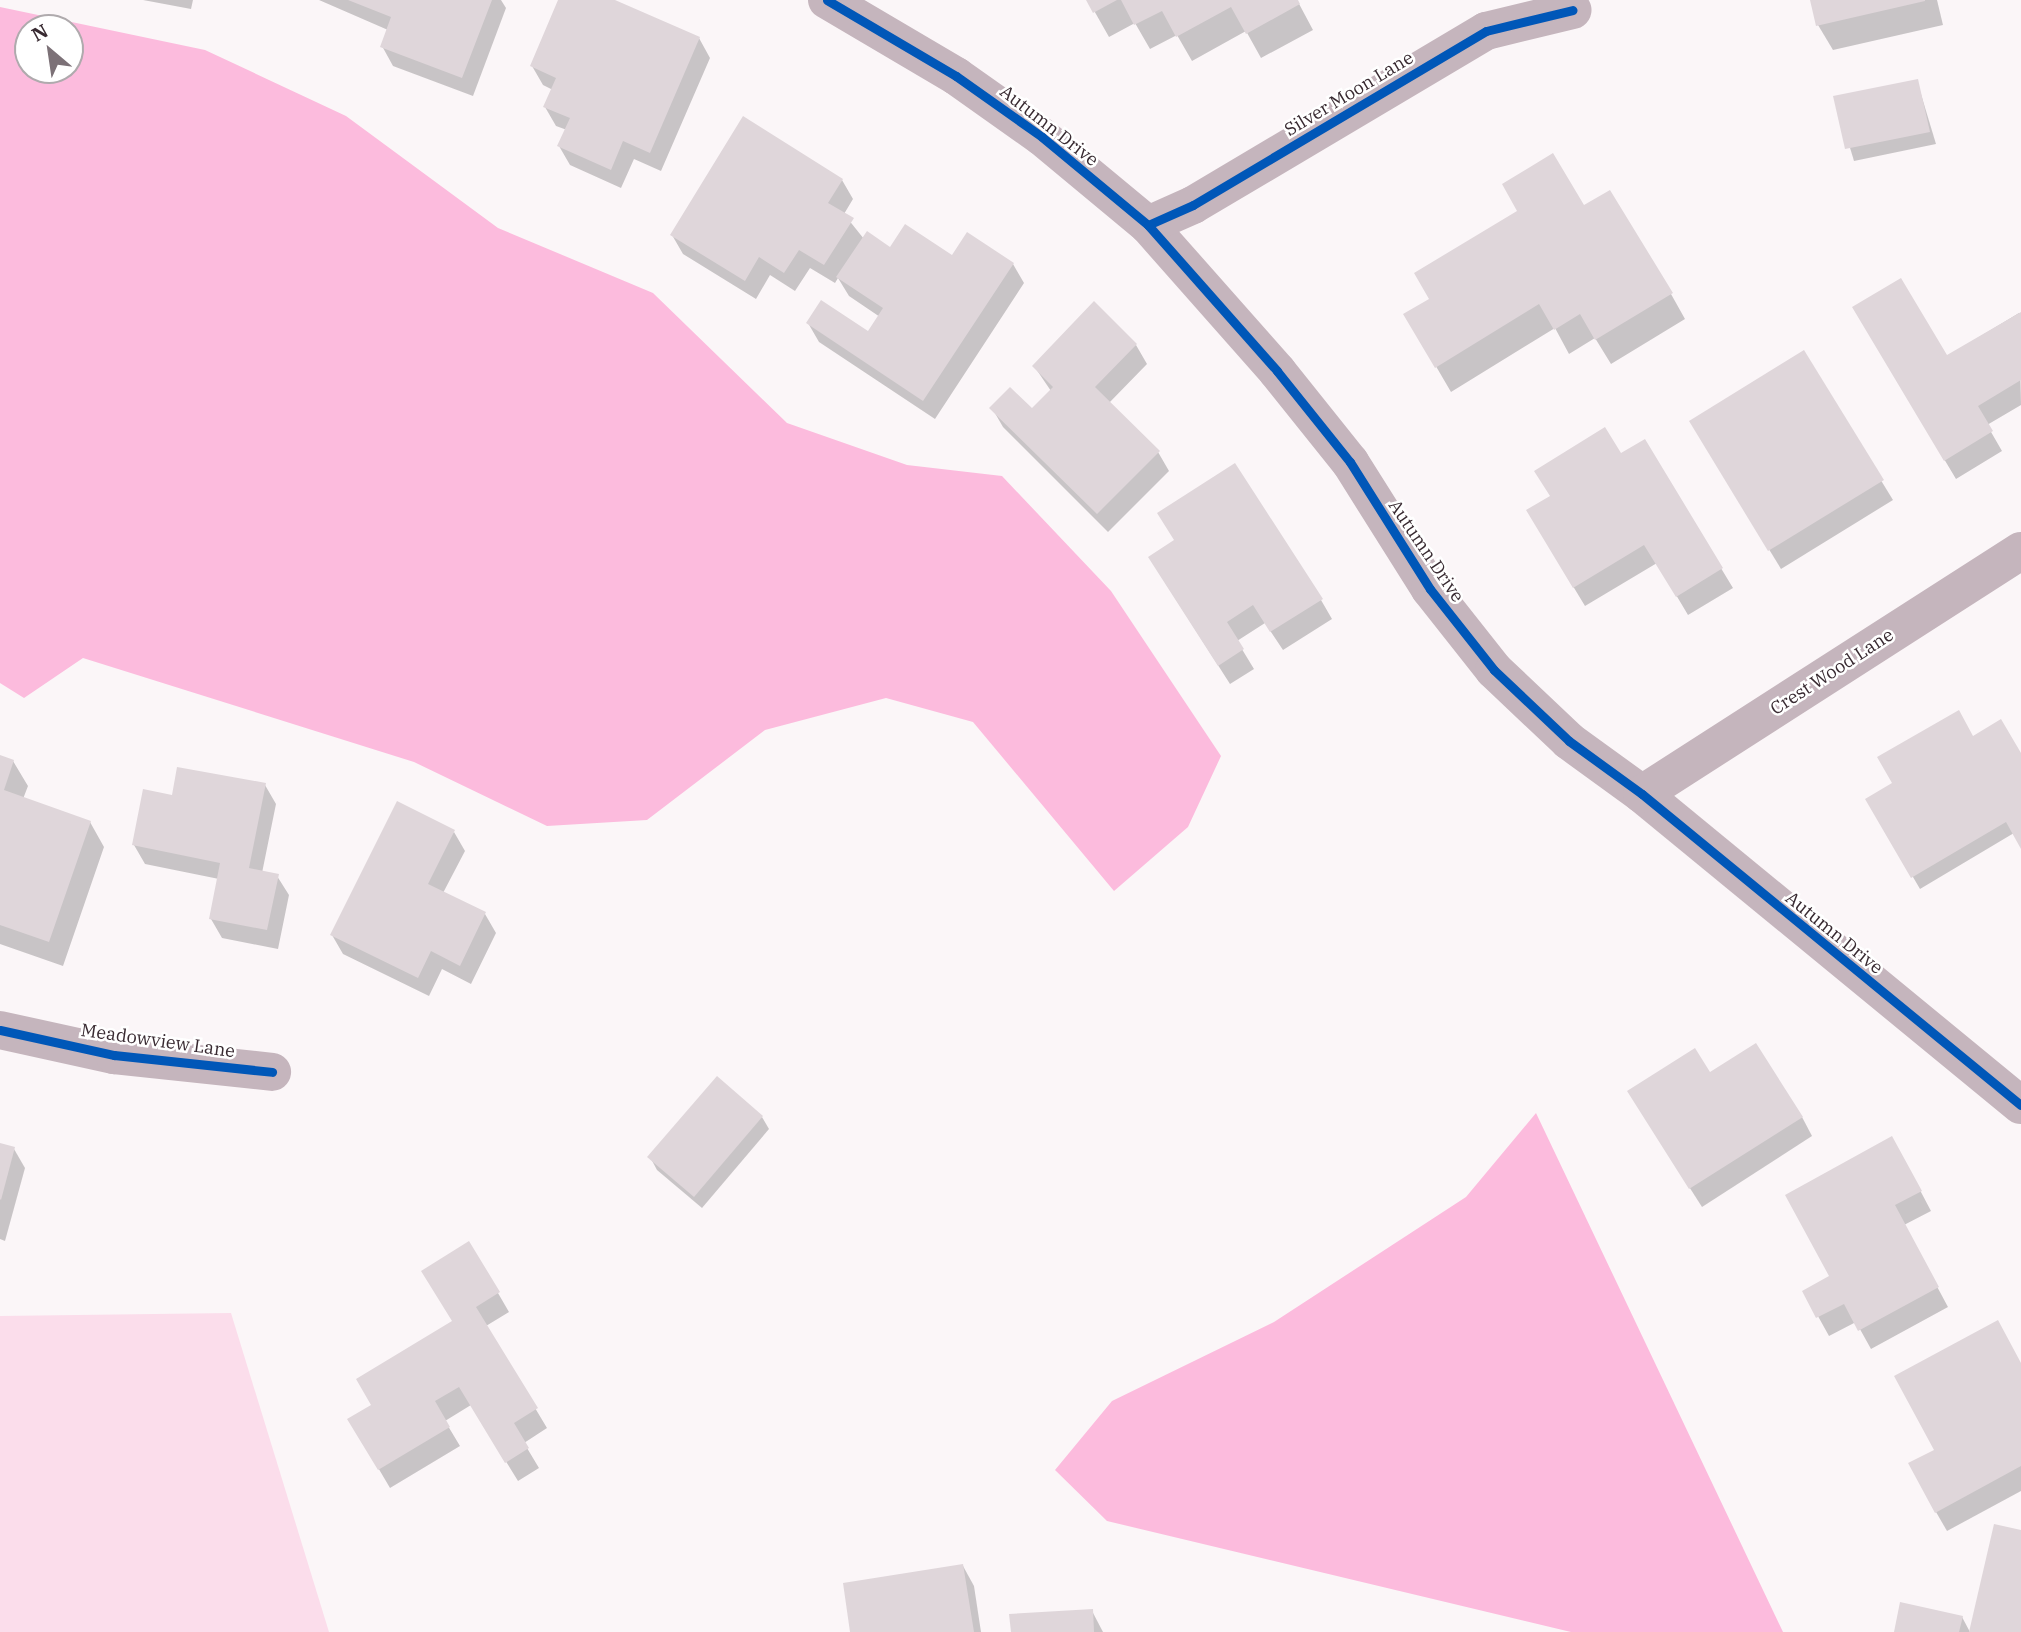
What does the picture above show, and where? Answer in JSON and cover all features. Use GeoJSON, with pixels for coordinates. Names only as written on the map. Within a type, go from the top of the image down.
{"type":"FeatureCollection","features":[{"type":"Feature","properties":{"kind":"street","name":"Autumn Drive"},"geometry":{"type":"LineString","coordinates":[[827,0],[956,76],[1042,137],[1149,225],[1277,371],[1350,462],[1430,589],[1494,670],[1569,741],[1643,794],[2021,1105]]}},
{"type":"Feature","properties":{"kind":"street","name":"Silver Moon Lane"},"geometry":{"type":"LineString","coordinates":[[1149,225],[1193,205],[1486,31],[1573,10]]}},
{"type":"Feature","properties":{"kind":"street","name":"Crest Wood Lane"},"geometry":{"type":"LineString","coordinates":[[1643,794],[2021,551]]}},
{"type":"Feature","properties":{"kind":"street","name":"Meadowview Lane"},"geometry":{"type":"LineString","coordinates":[[0,1030],[114,1055],[272,1072]]}},
{"type":"Feature","properties":{"kind":"shaded area"},"geometry":{"type":"Polygon","coordinates":[[[0,7],[33,14],[14,14],[14,84],[84,84],[84,25],[205,50],[346,116],[498,228],[653,293],[787,423],[907,465],[1002,476],[1111,591],[1221,756],[1188,827],[1114,891],[973,722],[886,698],[765,730],[647,820],[547,826],[414,762],[83,658],[24,698],[0,683],[0,7]]]}},
{"type":"Feature","properties":{"kind":"shaded area"},"geometry":{"type":"Polygon","coordinates":[[[1536,1113],[1783,1632],[1571,1632],[1107,1521],[1055,1470],[1112,1401],[1274,1322],[1466,1197],[1536,1113]]]}},
{"type":"Feature","properties":{"kind":"shaded area"},"geometry":{"type":"Polygon","coordinates":[[[231,1313],[329,1632],[0,1632],[0,1316],[231,1313]]]}},
{"type":"Feature","properties":{"kind":"building"},"geometry":{"type":"Polygon","coordinates":[[[348,0],[492,0],[462,78],[380,47],[391,17],[348,0]]]}},
{"type":"Feature","properties":{"kind":"building"},"geometry":{"type":"Polygon","coordinates":[[[558,0],[615,0],[700,37],[650,153],[623,141],[611,170],[557,146],[570,118],[543,107],[556,78],[530,66],[558,0]]]}},
{"type":"Feature","properties":{"kind":"building"},"geometry":{"type":"Polygon","coordinates":[[[1086,0],[1117,0],[1093,13],[1086,0]]]}},
{"type":"Feature","properties":{"kind":"building"},"geometry":{"type":"Polygon","coordinates":[[[1121,0],[1298,0],[1300,4],[1246,34],[1231,7],[1176,37],[1162,11],[1134,25],[1121,0]]]}},
{"type":"Feature","properties":{"kind":"building"},"geometry":{"type":"Polygon","coordinates":[[[1810,0],[1925,0],[1925,1],[1816,26],[1810,0]]]}},
{"type":"Feature","properties":{"kind":"building"},"geometry":{"type":"Polygon","coordinates":[[[1918,79],[1930,132],[1845,149],[1833,96],[1918,79]]]}},
{"type":"Feature","properties":{"kind":"building"},"geometry":{"type":"Polygon","coordinates":[[[743,116],[843,179],[828,203],[854,218],[824,265],[799,250],[784,273],[759,257],[745,281],[670,235],[743,116]]]}},
{"type":"Feature","properties":{"kind":"building"},"geometry":{"type":"Polygon","coordinates":[[[1553,153],[1584,205],[1610,190],[1673,293],[1595,340],[1580,314],[1554,330],[1539,304],[1435,368],[1403,314],[1429,299],[1414,273],[1517,211],[1502,184],[1553,153]]]}},
{"type":"Feature","properties":{"kind":"building"},"geometry":{"type":"Polygon","coordinates":[[[905,224],[952,255],[967,232],[1014,263],[923,401],[806,323],[821,300],[868,331],[883,308],[836,277],[867,231],[890,247],[905,224]]]}},
{"type":"Feature","properties":{"kind":"building"},"geometry":{"type":"Polygon","coordinates":[[[1901,278],[1947,355],[2021,312],[2021,380],[1978,406],[1993,431],[1944,461],[1852,307],[1901,278]]]}},
{"type":"Feature","properties":{"kind":"building"},"geometry":{"type":"Polygon","coordinates":[[[1094,301],[1137,344],[1095,387],[1160,451],[1097,514],[989,408],[1010,387],[1032,408],[1053,387],[1032,366],[1094,301]]]}},
{"type":"Feature","properties":{"kind":"building"},"geometry":{"type":"Polygon","coordinates":[[[1804,350],[1884,480],[1768,551],[1689,421],[1804,350]]]}},
{"type":"Feature","properties":{"kind":"building"},"geometry":{"type":"Polygon","coordinates":[[[1605,427],[1621,453],[1645,439],[1723,568],[1676,597],[1644,545],[1573,588],[1526,510],[1550,496],[1534,471],[1605,427]]]}},
{"type":"Feature","properties":{"kind":"building"},"geometry":{"type":"Polygon","coordinates":[[[1235,463],[1323,599],[1270,632],[1253,605],[1227,622],[1244,649],[1218,666],[1148,557],[1174,540],[1157,513],[1235,463]]]}},
{"type":"Feature","properties":{"kind":"building"},"geometry":{"type":"Polygon","coordinates":[[[1959,710],[1973,736],[2001,719],[2021,753],[2021,849],[2006,822],[1911,878],[1865,799],[1892,783],[1877,757],[1959,710]]]}},
{"type":"Feature","properties":{"kind":"building"},"geometry":{"type":"Polygon","coordinates":[[[0,755],[14,760],[4,790],[91,821],[49,942],[0,925],[0,755]]]}},
{"type":"Feature","properties":{"kind":"building"},"geometry":{"type":"Polygon","coordinates":[[[177,767],[266,783],[249,868],[279,874],[267,930],[209,919],[220,863],[132,845],[143,789],[172,795],[177,767]]]}},
{"type":"Feature","properties":{"kind":"building"},"geometry":{"type":"Polygon","coordinates":[[[397,801],[455,830],[428,884],[486,912],[460,966],[431,951],[418,978],[330,935],[397,801]]]}},
{"type":"Feature","properties":{"kind":"building"},"geometry":{"type":"Polygon","coordinates":[[[1756,1043],[1803,1117],[1689,1189],[1627,1091],[1695,1048],[1710,1072],[1756,1043]]]}},
{"type":"Feature","properties":{"kind":"building"},"geometry":{"type":"Polygon","coordinates":[[[717,1076],[763,1116],[694,1197],[647,1157],[717,1076]]]}},
{"type":"Feature","properties":{"kind":"building"},"geometry":{"type":"Polygon","coordinates":[[[1892,1136],[1922,1191],[1895,1205],[1939,1287],[1858,1331],[1844,1304],[1816,1318],[1802,1291],[1829,1276],[1785,1195],[1892,1136]]]}},
{"type":"Feature","properties":{"kind":"building"},"geometry":{"type":"Polygon","coordinates":[[[0,1143],[15,1147],[1,1200],[0,1199],[0,1143]]]}},
{"type":"Feature","properties":{"kind":"building"},"geometry":{"type":"Polygon","coordinates":[[[469,1241],[500,1292],[476,1307],[538,1408],[514,1423],[529,1448],[505,1463],[459,1387],[435,1401],[450,1427],[378,1470],[347,1419],[371,1405],[356,1379],[452,1321],[421,1271],[469,1241]]]}},
{"type":"Feature","properties":{"kind":"building"},"geometry":{"type":"Polygon","coordinates":[[[1998,1320],[2021,1363],[2021,1466],[1935,1513],[1908,1463],[1934,1450],[1894,1376],[1998,1320]]]}},
{"type":"Feature","properties":{"kind":"building"},"geometry":{"type":"Polygon","coordinates":[[[1994,1524],[2021,1530],[2021,1632],[1969,1632],[1994,1524]]]}},
{"type":"Feature","properties":{"kind":"building"},"geometry":{"type":"Polygon","coordinates":[[[963,1564],[974,1632],[850,1632],[843,1583],[963,1564]]]}},
{"type":"Feature","properties":{"kind":"building"},"geometry":{"type":"Polygon","coordinates":[[[1900,1602],[1963,1616],[1959,1632],[1894,1632],[1900,1602]]]}},
{"type":"Feature","properties":{"kind":"building"},"geometry":{"type":"Polygon","coordinates":[[[1093,1609],[1094,1632],[1011,1632],[1009,1614],[1093,1609]]]}},
{"type":"Feature","properties":{"kind":"cycle path"},"geometry":{"type":"LineString","coordinates":[[827,0],[956,76],[1042,137],[1148,225],[1277,371],[1350,462],[1430,589],[1494,670],[1569,741],[1642,794],[2021,1105]]}},
{"type":"Feature","properties":{"kind":"cycle path"},"geometry":{"type":"LineString","coordinates":[[1148,225],[1193,205],[1486,31],[1573,10]]}},
{"type":"Feature","properties":{"kind":"cycle path"},"geometry":{"type":"LineString","coordinates":[[0,1030],[114,1055],[272,1072]]}}]}
